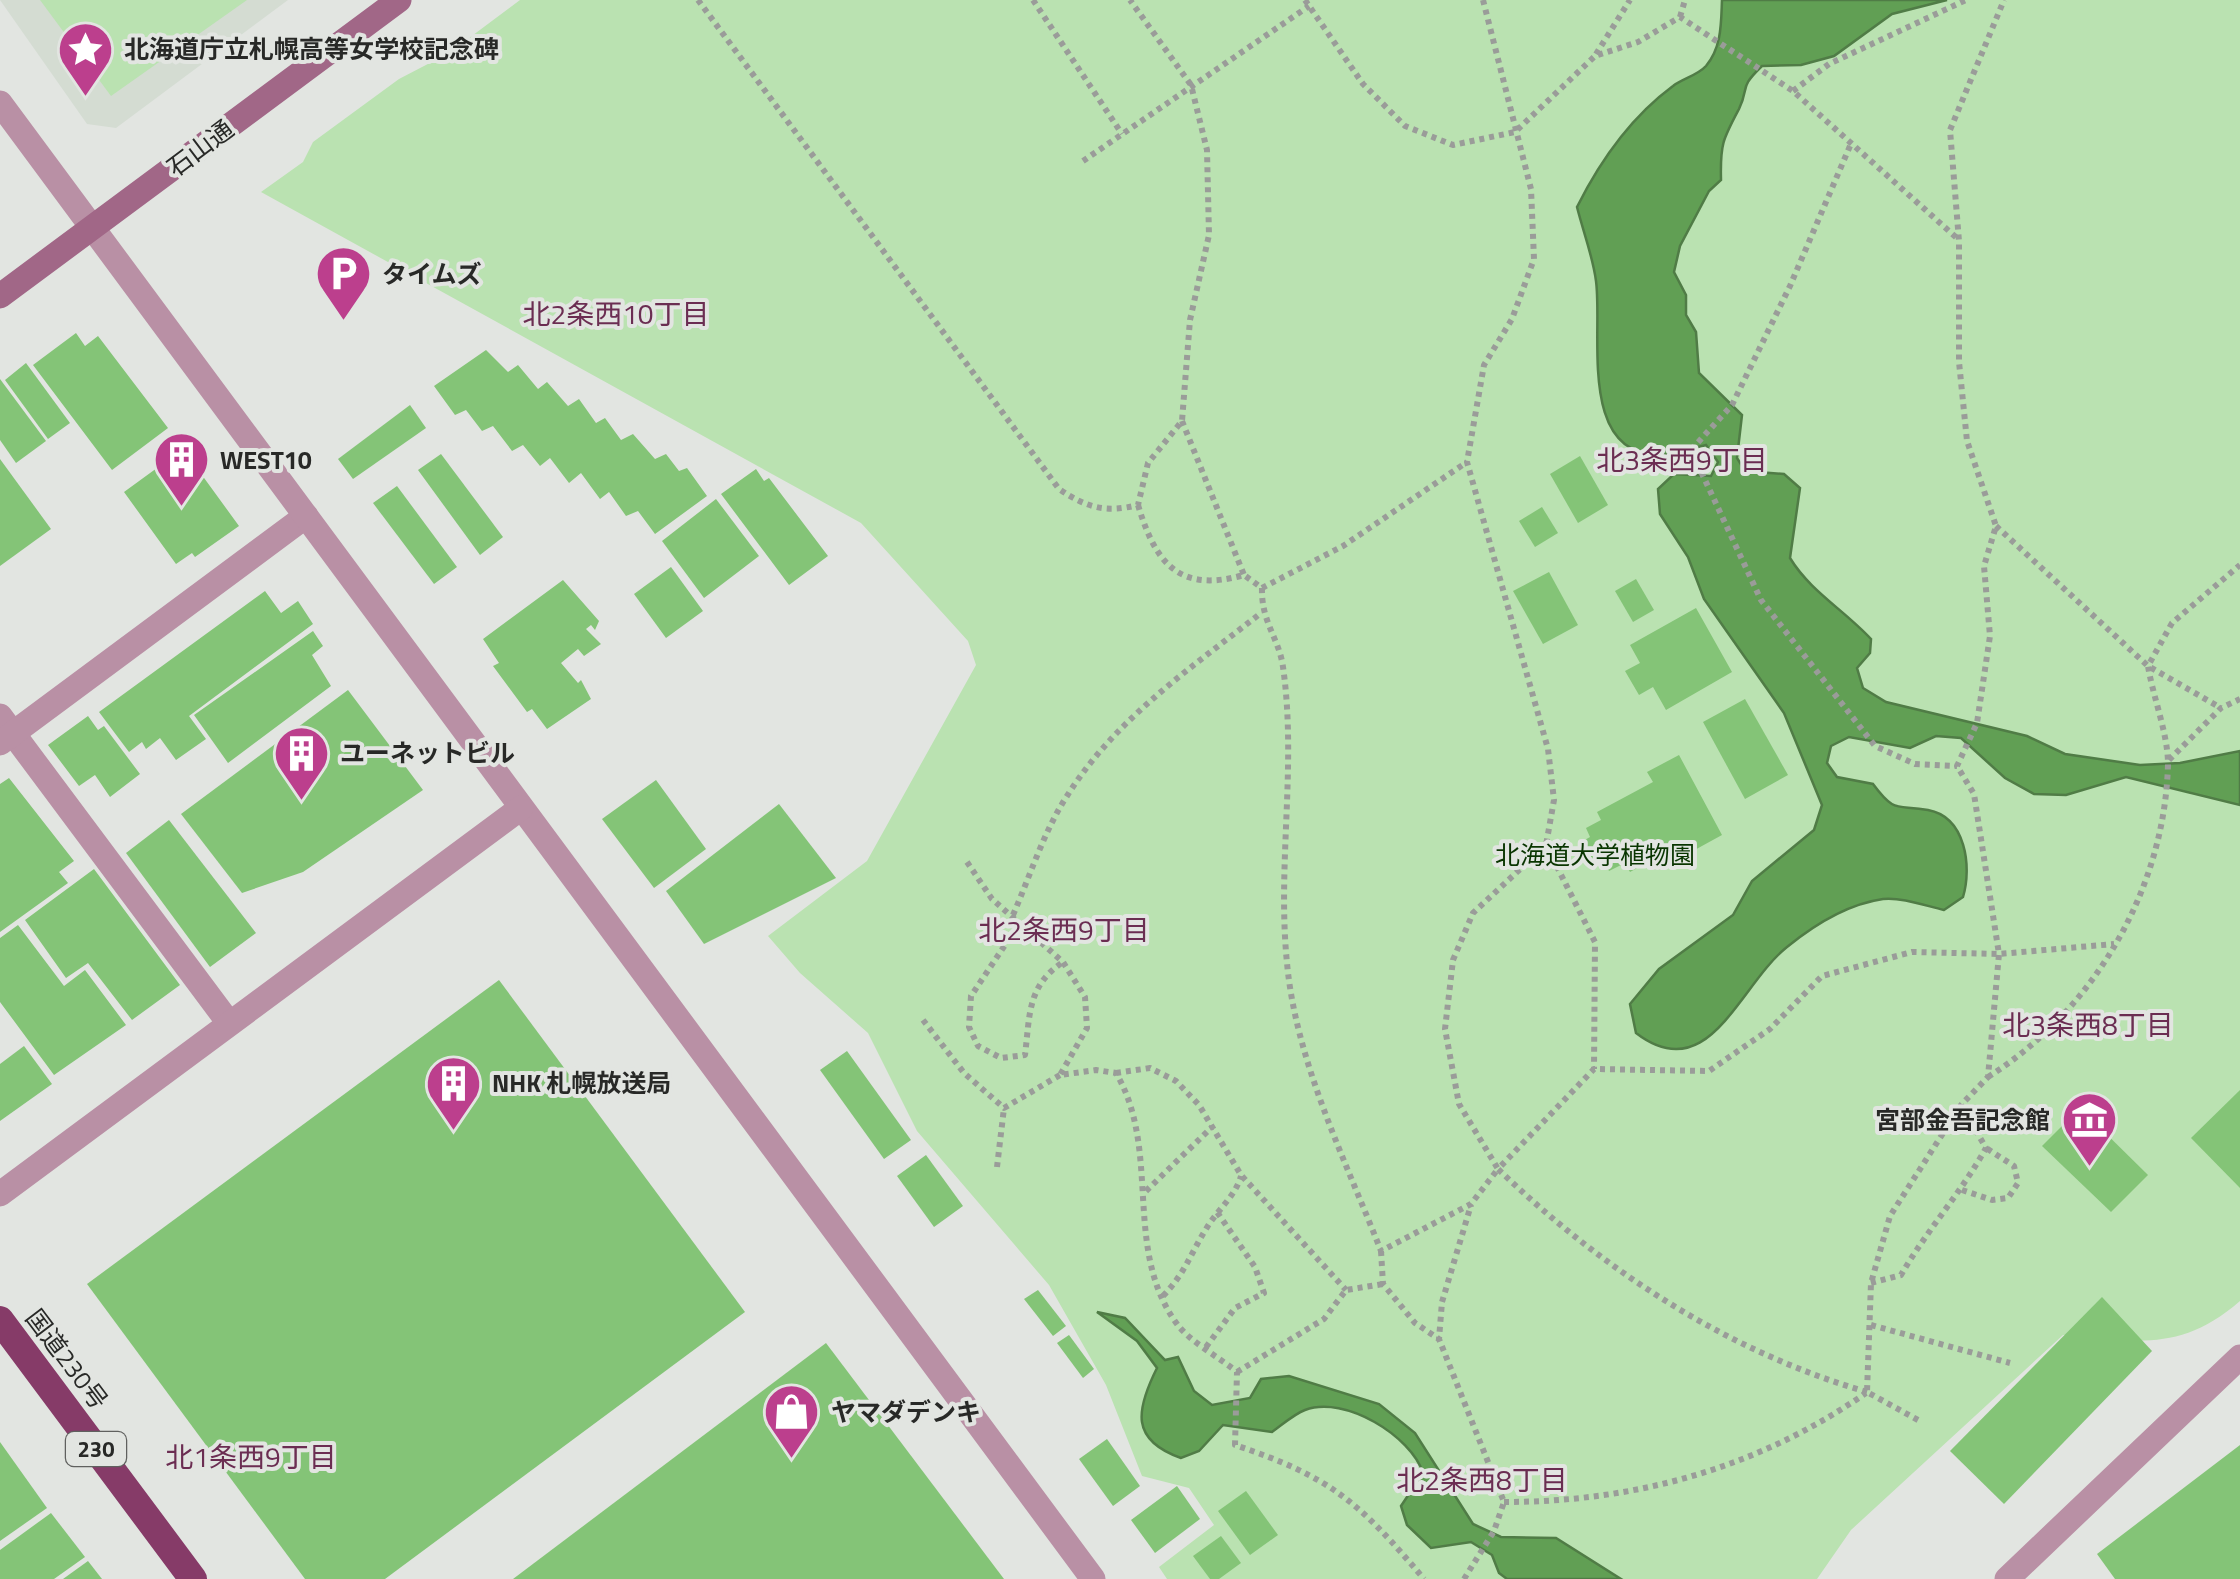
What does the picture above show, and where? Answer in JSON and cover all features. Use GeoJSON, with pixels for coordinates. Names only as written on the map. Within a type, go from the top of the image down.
{"type":"FeatureCollection","features":[{"type":"Feature","properties":{"kind":"highway","name":"国道230号"},"geometry":{"type":"LineString","coordinates":[[0,1320],[193,1579]]}},
{"type":"Feature","properties":{"kind":"main road","name":"石山通"},"geometry":{"type":"LineString","coordinates":[[0,296],[399,0]]}},
{"type":"Feature","properties":{"kind":"street"},"geometry":{"type":"LineString","coordinates":[[0,102],[1093,1579]]}},
{"type":"Feature","properties":{"kind":"street"},"geometry":{"type":"LineString","coordinates":[[230,1023],[4,731],[306,516]]}},
{"type":"Feature","properties":{"kind":"street"},"geometry":{"type":"LineString","coordinates":[[0,1194],[522,808]]}},
{"type":"Feature","properties":{"kind":"street"},"geometry":{"type":"LineString","coordinates":[[2011,1578],[2240,1357]]}},
{"type":"Feature","properties":{"kind":"path"},"geometry":{"type":"LineString","coordinates":[[698,0],[1059,489],[1083,505],[1112,511],[1138,505]]}},
{"type":"Feature","properties":{"kind":"path"},"geometry":{"type":"LineString","coordinates":[[1033,0],[1122,134]]}},
{"type":"Feature","properties":{"kind":"path"},"geometry":{"type":"LineString","coordinates":[[1130,0],[1191,85],[1207,150],[1209,236],[1190,320],[1182,421],[1244,575],[1262,588]]}},
{"type":"Feature","properties":{"kind":"path"},"geometry":{"type":"LineString","coordinates":[[1464,1579],[1494,1530],[1504,1502],[1438,1339],[1442,1302],[1471,1204],[1498,1169],[1594,1069],[1595,942],[1546,845],[1554,800],[1548,749],[1467,462],[1484,365],[1512,319],[1534,260],[1532,189],[1483,0]]}},
{"type":"Feature","properties":{"kind":"path"},"geometry":{"type":"LineString","coordinates":[[1083,161],[1307,3],[1363,84],[1405,126],[1453,146],[1515,132],[1595,56],[1630,0]]}},
{"type":"Feature","properties":{"kind":"path"},"geometry":{"type":"LineString","coordinates":[[1595,56],[1638,42],[1680,18],[1685,0]]}},
{"type":"Feature","properties":{"kind":"path"},"geometry":{"type":"LineString","coordinates":[[1793,91],[1829,64],[1966,0]]}},
{"type":"Feature","properties":{"kind":"path"},"geometry":{"type":"LineString","coordinates":[[2004,0],[1950,130],[1959,241],[1958,343],[1967,441],[1996,526],[2148,666],[2221,708]]}},
{"type":"Feature","properties":{"kind":"path"},"geometry":{"type":"LineString","coordinates":[[1680,18],[1793,91],[1959,241]]}},
{"type":"Feature","properties":{"kind":"path"},"geometry":{"type":"LineString","coordinates":[[1850,146],[1790,286],[1732,405],[1691,450],[1761,600],[1874,746],[1914,764],[1958,766]]}},
{"type":"Feature","properties":{"kind":"path"},"geometry":{"type":"LineString","coordinates":[[1182,421],[1148,463],[1138,505],[1158,556],[1183,576],[1210,584],[1244,575]]}},
{"type":"Feature","properties":{"kind":"path"},"geometry":{"type":"LineString","coordinates":[[1262,588],[1342,546],[1467,462]]}},
{"type":"Feature","properties":{"kind":"path"},"geometry":{"type":"LineString","coordinates":[[1958,766],[1977,723],[1990,636],[1984,566],[1996,526]]}},
{"type":"Feature","properties":{"kind":"path"},"geometry":{"type":"LineString","coordinates":[[1867,1392],[1871,1283],[1890,1216],[1961,1105],[1988,1078],[2030,1050],[2097,979],[2157,853],[2168,761],[2148,666],[2172,623],[2240,565]]}},
{"type":"Feature","properties":{"kind":"path"},"geometry":{"type":"LineString","coordinates":[[1262,588],[1262,613],[1283,664],[1286,964],[1300,1029],[1325,1107],[1381,1251],[1383,1284],[1415,1322],[1438,1339]]}},
{"type":"Feature","properties":{"kind":"path"},"geometry":{"type":"LineString","coordinates":[[1013,915],[1064,800],[1095,754],[1188,668],[1262,613]]}},
{"type":"Feature","properties":{"kind":"path"},"geometry":{"type":"LineString","coordinates":[[2168,761],[2221,708],[2240,699]]}},
{"type":"Feature","properties":{"kind":"path"},"geometry":{"type":"LineString","coordinates":[[1958,766],[1974,794],[2000,954],[1988,1078]]}},
{"type":"Feature","properties":{"kind":"path"},"geometry":{"type":"LineString","coordinates":[[1546,845],[1473,913],[1452,960],[1445,1029],[1459,1104],[1498,1169],[1548,1217],[1614,1268],[1693,1318],[1807,1375],[1867,1392],[1918,1420]]}},
{"type":"Feature","properties":{"kind":"path"},"geometry":{"type":"LineString","coordinates":[[967,862],[992,899],[1063,962],[1085,998],[1087,1028],[1060,1075]]}},
{"type":"Feature","properties":{"kind":"path"},"geometry":{"type":"LineString","coordinates":[[1021,921],[971,996],[969,1027],[978,1046],[1002,1058],[1025,1054],[1030,1007],[1042,976],[1063,962]]}},
{"type":"Feature","properties":{"kind":"path"},"geometry":{"type":"LineString","coordinates":[[1594,1069],[1709,1071],[1770,1029],[1822,976],[1912,952],[2000,954],[2114,944]]}},
{"type":"Feature","properties":{"kind":"path"},"geometry":{"type":"LineString","coordinates":[[922,1020],[964,1073],[1004,1108]]}},
{"type":"Feature","properties":{"kind":"path"},"geometry":{"type":"LineString","coordinates":[[1004,1108],[1060,1075],[1150,1068],[1176,1081],[1212,1127],[1241,1175],[1346,1290]]}},
{"type":"Feature","properties":{"kind":"path"},"geometry":{"type":"LineString","coordinates":[[1116,1073],[1132,1100],[1146,1191],[1142,1218],[1150,1268],[1177,1325],[1237,1372]]}},
{"type":"Feature","properties":{"kind":"path"},"geometry":{"type":"LineString","coordinates":[[1961,1105],[1986,1148],[2014,1166],[2018,1183],[2008,1198],[1992,1200],[1962,1190]]}},
{"type":"Feature","properties":{"kind":"path"},"geometry":{"type":"LineString","coordinates":[[997,1167],[1004,1108]]}},
{"type":"Feature","properties":{"kind":"path"},"geometry":{"type":"LineString","coordinates":[[1146,1191],[1212,1127]]}},
{"type":"Feature","properties":{"kind":"path"},"geometry":{"type":"LineString","coordinates":[[1871,1283],[1902,1274],[1929,1226],[1962,1190],[1986,1148]]}},
{"type":"Feature","properties":{"kind":"path"},"geometry":{"type":"LineString","coordinates":[[1163,1296],[1186,1272],[1217,1212],[1237,1190],[1241,1175]]}},
{"type":"Feature","properties":{"kind":"path"},"geometry":{"type":"LineString","coordinates":[[1381,1251],[1471,1204]]}},
{"type":"Feature","properties":{"kind":"path"},"geometry":{"type":"LineString","coordinates":[[1206,1347],[1235,1308],[1264,1292],[1255,1267],[1217,1212]]}},
{"type":"Feature","properties":{"kind":"path"},"geometry":{"type":"LineString","coordinates":[[1237,1372],[1324,1319],[1346,1290],[1383,1284]]}},
{"type":"Feature","properties":{"kind":"path"},"geometry":{"type":"LineString","coordinates":[[1871,1326],[2010,1362]]}},
{"type":"Feature","properties":{"kind":"path"},"geometry":{"type":"LineString","coordinates":[[1237,1372],[1235,1445],[1300,1466],[1347,1496],[1424,1579]]}},
{"type":"Feature","properties":{"kind":"path"},"geometry":{"type":"LineString","coordinates":[[1504,1502],[1574,1502],[1670,1484],[1749,1457],[1818,1426],[1867,1392]]}},
{"type":"Feature","properties":{"kind":"shaded area"},"geometry":{"type":"Polygon","coordinates":[[[0,0],[288,0],[116,128],[87,124],[0,0]]]}},
{"type":"Feature","properties":{"kind":"shaded area"},"geometry":{"type":"Polygon","coordinates":[[[1722,0],[1947,0],[1892,14],[1834,56],[1801,65],[1762,66],[1747,84],[1726,135],[1721,180],[1709,191],[1680,246],[1674,272],[1686,295],[1686,315],[1696,332],[1699,373],[1742,415],[1737,458],[1745,471],[1784,474],[1800,488],[1790,558],[1807,580],[1871,639],[1870,653],[1857,668],[1863,688],[1886,702],[2027,736],[2065,754],[2140,765],[2180,763],[2240,751],[2240,805],[2126,777],[2066,795],[2034,794],[2005,778],[1961,738],[1936,736],[1910,748],[1849,737],[1831,746],[1827,763],[1837,777],[1873,784],[1892,804],[1928,810],[1951,822],[1966,858],[1963,897],[1944,910],[1883,899],[1832,917],[1787,947],[1721,1025],[1684,1049],[1661,1047],[1636,1033],[1630,1004],[1659,969],[1733,915],[1752,881],[1814,830],[1822,805],[1784,713],[1704,599],[1688,557],[1660,514],[1658,489],[1674,474],[1711,476],[1718,462],[1706,445],[1666,455],[1634,450],[1616,436],[1605,414],[1597,359],[1596,281],[1577,207],[1606,157],[1630,126],[1658,98],[1703,69],[1711,59],[1720,34],[1722,0]]]}},
{"type":"Feature","properties":{"kind":"shaded area"},"geometry":{"type":"Polygon","coordinates":[[[1097,1312],[1125,1318],[1165,1360],[1178,1357],[1194,1391],[1212,1405],[1250,1398],[1261,1379],[1289,1376],[1379,1404],[1415,1433],[1473,1524],[1501,1537],[1556,1538],[1621,1579],[1507,1579],[1499,1573],[1492,1555],[1471,1542],[1431,1548],[1407,1525],[1401,1506],[1423,1473],[1416,1459],[1391,1433],[1339,1408],[1305,1410],[1272,1432],[1223,1425],[1199,1451],[1181,1458],[1164,1451],[1145,1433],[1142,1422],[1145,1397],[1157,1368],[1137,1341],[1097,1312]]]}},
{"type":"Feature","properties":{"kind":"green space"},"geometry":{"type":"Polygon","coordinates":[[[40,0],[247,0],[111,96],[40,0]]]}},
{"type":"Feature","properties":{"kind":"green space","name":"北海道大学植物園"},"geometry":{"type":"Polygon","coordinates":[[[520,0],[2240,0],[2240,1301],[2218,1318],[2177,1336],[2135,1341],[2063,1335],[1851,1530],[1817,1579],[1167,1579],[1159,1567],[1214,1525],[1189,1488],[1142,1476],[1106,1385],[1049,1285],[917,1131],[868,1033],[800,973],[768,936],[867,861],[976,665],[968,641],[861,523],[261,192],[303,162],[313,142],[399,79],[449,53],[520,0]]]}},
{"type":"Feature","properties":{"kind":"building"},"geometry":{"type":"Polygon","coordinates":[[[76,333],[85,346],[98,336],[168,428],[112,470],[33,365],[76,333]]]}},
{"type":"Feature","properties":{"kind":"building"},"geometry":{"type":"Polygon","coordinates":[[[486,350],[508,372],[518,365],[538,389],[547,382],[568,406],[579,399],[596,423],[605,418],[621,440],[633,434],[655,459],[666,454],[679,471],[687,468],[707,496],[655,534],[638,511],[626,516],[609,492],[600,499],[581,473],[569,483],[550,458],[540,466],[523,445],[512,451],[493,426],[482,431],[466,410],[455,415],[434,386],[486,350]]]}},
{"type":"Feature","properties":{"kind":"building"},"geometry":{"type":"Polygon","coordinates":[[[26,363],[70,423],[48,439],[5,380],[26,363]]]}},
{"type":"Feature","properties":{"kind":"building"},"geometry":{"type":"Polygon","coordinates":[[[0,379],[46,441],[16,463],[0,440],[0,379]]]}},
{"type":"Feature","properties":{"kind":"building"},"geometry":{"type":"Polygon","coordinates":[[[410,405],[426,428],[353,479],[338,459],[410,405]]]}},
{"type":"Feature","properties":{"kind":"building","name":"WEST10"},"geometry":{"type":"Polygon","coordinates":[[[183,449],[239,526],[195,557],[192,553],[176,564],[124,492],[183,449]]]}},
{"type":"Feature","properties":{"kind":"building"},"geometry":{"type":"Polygon","coordinates":[[[441,454],[503,537],[480,555],[418,470],[441,454]]]}},
{"type":"Feature","properties":{"kind":"building"},"geometry":{"type":"Polygon","coordinates":[[[1580,456],[1608,505],[1578,523],[1550,474],[1580,456]]]}},
{"type":"Feature","properties":{"kind":"building"},"geometry":{"type":"Polygon","coordinates":[[[0,459],[51,529],[0,566],[0,459]]]}},
{"type":"Feature","properties":{"kind":"building"},"geometry":{"type":"Polygon","coordinates":[[[756,469],[764,481],[769,478],[828,556],[789,585],[721,494],[756,469]]]}},
{"type":"Feature","properties":{"kind":"building"},"geometry":{"type":"Polygon","coordinates":[[[397,486],[457,567],[434,584],[373,503],[397,486]]]}},
{"type":"Feature","properties":{"kind":"building"},"geometry":{"type":"Polygon","coordinates":[[[716,499],[759,556],[704,598],[662,541],[716,499]]]}},
{"type":"Feature","properties":{"kind":"building"},"geometry":{"type":"Polygon","coordinates":[[[1542,507],[1558,533],[1535,547],[1519,521],[1542,507]]]}},
{"type":"Feature","properties":{"kind":"building"},"geometry":{"type":"Polygon","coordinates":[[[671,567],[703,611],[666,638],[634,594],[671,567]]]}},
{"type":"Feature","properties":{"kind":"building"},"geometry":{"type":"Polygon","coordinates":[[[1549,572],[1578,625],[1543,644],[1513,591],[1549,572]]]}},
{"type":"Feature","properties":{"kind":"building"},"geometry":{"type":"Polygon","coordinates":[[[1636,579],[1654,610],[1633,622],[1615,591],[1636,579]]]}},
{"type":"Feature","properties":{"kind":"building"},"geometry":{"type":"Polygon","coordinates":[[[563,580],[599,621],[595,630],[591,625],[586,629],[601,644],[584,656],[578,649],[561,663],[578,683],[581,680],[591,699],[547,729],[532,709],[527,712],[493,666],[499,663],[483,639],[563,580]]]}},
{"type":"Feature","properties":{"kind":"building"},"geometry":{"type":"Polygon","coordinates":[[[265,591],[281,613],[298,601],[313,624],[189,716],[206,739],[176,760],[160,738],[146,749],[142,742],[129,752],[99,712],[265,591]]]}},
{"type":"Feature","properties":{"kind":"building"},"geometry":{"type":"Polygon","coordinates":[[[1696,608],[1732,672],[1666,710],[1653,687],[1639,695],[1625,671],[1640,663],[1630,645],[1696,608]]]}},
{"type":"Feature","properties":{"kind":"building"},"geometry":{"type":"Polygon","coordinates":[[[313,631],[323,646],[312,655],[331,686],[228,763],[194,715],[313,631]]]}},
{"type":"Feature","properties":{"kind":"building","name":"ユーネットビル"},"geometry":{"type":"Polygon","coordinates":[[[348,690],[423,790],[303,872],[242,893],[181,814],[348,690]]]}},
{"type":"Feature","properties":{"kind":"building"},"geometry":{"type":"Polygon","coordinates":[[[1745,699],[1788,775],[1745,799],[1703,722],[1745,699]]]}},
{"type":"Feature","properties":{"kind":"building"},"geometry":{"type":"Polygon","coordinates":[[[88,716],[98,730],[104,726],[140,774],[110,797],[95,775],[79,786],[48,745],[88,716]]]}},
{"type":"Feature","properties":{"kind":"building"},"geometry":{"type":"Polygon","coordinates":[[[1679,755],[1722,835],[1691,852],[1685,842],[1630,872],[1625,863],[1609,871],[1604,860],[1595,864],[1583,841],[1590,837],[1586,828],[1601,820],[1597,812],[1653,782],[1647,772],[1679,755]]]}},
{"type":"Feature","properties":{"kind":"building"},"geometry":{"type":"Polygon","coordinates":[[[9,778],[74,861],[59,872],[68,883],[0,932],[0,784],[9,778]]]}},
{"type":"Feature","properties":{"kind":"building"},"geometry":{"type":"Polygon","coordinates":[[[656,780],[706,849],[654,888],[602,819],[656,780]]]}},
{"type":"Feature","properties":{"kind":"building"},"geometry":{"type":"Polygon","coordinates":[[[779,804],[836,878],[704,944],[666,891],[779,804]]]}},
{"type":"Feature","properties":{"kind":"building"},"geometry":{"type":"Polygon","coordinates":[[[169,820],[256,933],[210,967],[126,853],[169,820]]]}},
{"type":"Feature","properties":{"kind":"building"},"geometry":{"type":"Polygon","coordinates":[[[94,869],[180,985],[132,1020],[88,963],[66,978],[25,920],[94,869]]]}},
{"type":"Feature","properties":{"kind":"building"},"geometry":{"type":"Polygon","coordinates":[[[18,925],[64,986],[85,970],[126,1025],[54,1075],[0,1002],[0,938],[18,925]]]}},
{"type":"Feature","properties":{"kind":"building","name":"NHK 札幌放送局"},"geometry":{"type":"Polygon","coordinates":[[[499,980],[745,1312],[385,1579],[305,1579],[87,1284],[499,980]]]}},
{"type":"Feature","properties":{"kind":"building"},"geometry":{"type":"Polygon","coordinates":[[[24,1046],[52,1084],[0,1121],[0,1064],[24,1046]]]}},
{"type":"Feature","properties":{"kind":"building"},"geometry":{"type":"Polygon","coordinates":[[[847,1051],[911,1140],[884,1159],[820,1070],[847,1051]]]}},
{"type":"Feature","properties":{"kind":"building"},"geometry":{"type":"Polygon","coordinates":[[[2240,1090],[2240,1188],[2191,1138],[2240,1090]]]}},
{"type":"Feature","properties":{"kind":"building"},"geometry":{"type":"Polygon","coordinates":[[[2080,1108],[2148,1175],[2111,1212],[2042,1146],[2080,1108]]]}},
{"type":"Feature","properties":{"kind":"building"},"geometry":{"type":"Polygon","coordinates":[[[926,1155],[963,1206],[934,1227],[897,1176],[926,1155]]]}},
{"type":"Feature","properties":{"kind":"building"},"geometry":{"type":"Polygon","coordinates":[[[1038,1290],[1066,1326],[1053,1336],[1024,1299],[1038,1290]]]}},
{"type":"Feature","properties":{"kind":"building"},"geometry":{"type":"Polygon","coordinates":[[[2102,1297],[2152,1351],[2004,1504],[1950,1451],[2102,1297]]]}},
{"type":"Feature","properties":{"kind":"building"},"geometry":{"type":"Polygon","coordinates":[[[1069,1335],[1094,1369],[1083,1378],[1057,1343],[1069,1335]]]}},
{"type":"Feature","properties":{"kind":"building","name":"ヤマダデンキ"},"geometry":{"type":"Polygon","coordinates":[[[826,1343],[1004,1579],[513,1579],[826,1343]]]}},
{"type":"Feature","properties":{"kind":"building"},"geometry":{"type":"Polygon","coordinates":[[[1107,1439],[1140,1486],[1113,1506],[1079,1459],[1107,1439]]]}},
{"type":"Feature","properties":{"kind":"building"},"geometry":{"type":"Polygon","coordinates":[[[0,1442],[47,1508],[0,1541],[0,1442]]]}},
{"type":"Feature","properties":{"kind":"building"},"geometry":{"type":"Polygon","coordinates":[[[2240,1445],[2240,1579],[2115,1579],[2097,1554],[2240,1445]]]}},
{"type":"Feature","properties":{"kind":"building"},"geometry":{"type":"Polygon","coordinates":[[[1177,1486],[1200,1519],[1155,1553],[1131,1520],[1177,1486]]]}},
{"type":"Feature","properties":{"kind":"building"},"geometry":{"type":"Polygon","coordinates":[[[1246,1491],[1278,1535],[1250,1555],[1218,1511],[1246,1491]]]}},
{"type":"Feature","properties":{"kind":"building"},"geometry":{"type":"Polygon","coordinates":[[[51,1513],[85,1557],[54,1579],[0,1579],[0,1550],[51,1513]]]}},
{"type":"Feature","properties":{"kind":"building"},"geometry":{"type":"Polygon","coordinates":[[[1221,1536],[1241,1563],[1219,1579],[1210,1579],[1193,1556],[1221,1536]]]}},
{"type":"Feature","properties":{"kind":"building"},"geometry":{"type":"Polygon","coordinates":[[[88,1561],[102,1579],[63,1579],[88,1561]]]}},
{"type":"Feature","properties":{"kind":"place","name":"北海道庁立札幌高等女学校記念碑"},"geometry":{"type":"Point","coordinates":[85,98]}},
{"type":"Feature","properties":{"kind":"place","name":"タイムズ"},"geometry":{"type":"Point","coordinates":[343,323]}},
{"type":"Feature","properties":{"kind":"place","name":"WEST10"},"geometry":{"type":"Point","coordinates":[181,509]}},
{"type":"Feature","properties":{"kind":"place","name":"ユーネットビル"},"geometry":{"type":"Point","coordinates":[301,802]}},
{"type":"Feature","properties":{"kind":"place","name":"NHK 札幌放送局"},"geometry":{"type":"Point","coordinates":[453,1132]}},
{"type":"Feature","properties":{"kind":"place","name":"宮部金吾記念館"},"geometry":{"type":"Point","coordinates":[2089,1169]}},
{"type":"Feature","properties":{"kind":"place","name":"ヤマダデンキ"},"geometry":{"type":"Point","coordinates":[792,1461]}},
{"type":"Feature","properties":{"kind":"district","name":"北2条西10丁目"},"geometry":{"type":"Point","coordinates":[616,314]}},
{"type":"Feature","properties":{"kind":"district","name":"北3条西9丁目"},"geometry":{"type":"Point","coordinates":[1682,460]}},
{"type":"Feature","properties":{"kind":"district","name":"北2条西9丁目"},"geometry":{"type":"Point","coordinates":[1064,930]}},
{"type":"Feature","properties":{"kind":"district","name":"北3条西8丁目"},"geometry":{"type":"Point","coordinates":[2088,1025]}},
{"type":"Feature","properties":{"kind":"district","name":"北1条西9丁目"},"geometry":{"type":"Point","coordinates":[251,1457]}},
{"type":"Feature","properties":{"kind":"district","name":"北2条西8丁目"},"geometry":{"type":"Point","coordinates":[1482,1480]}}]}
